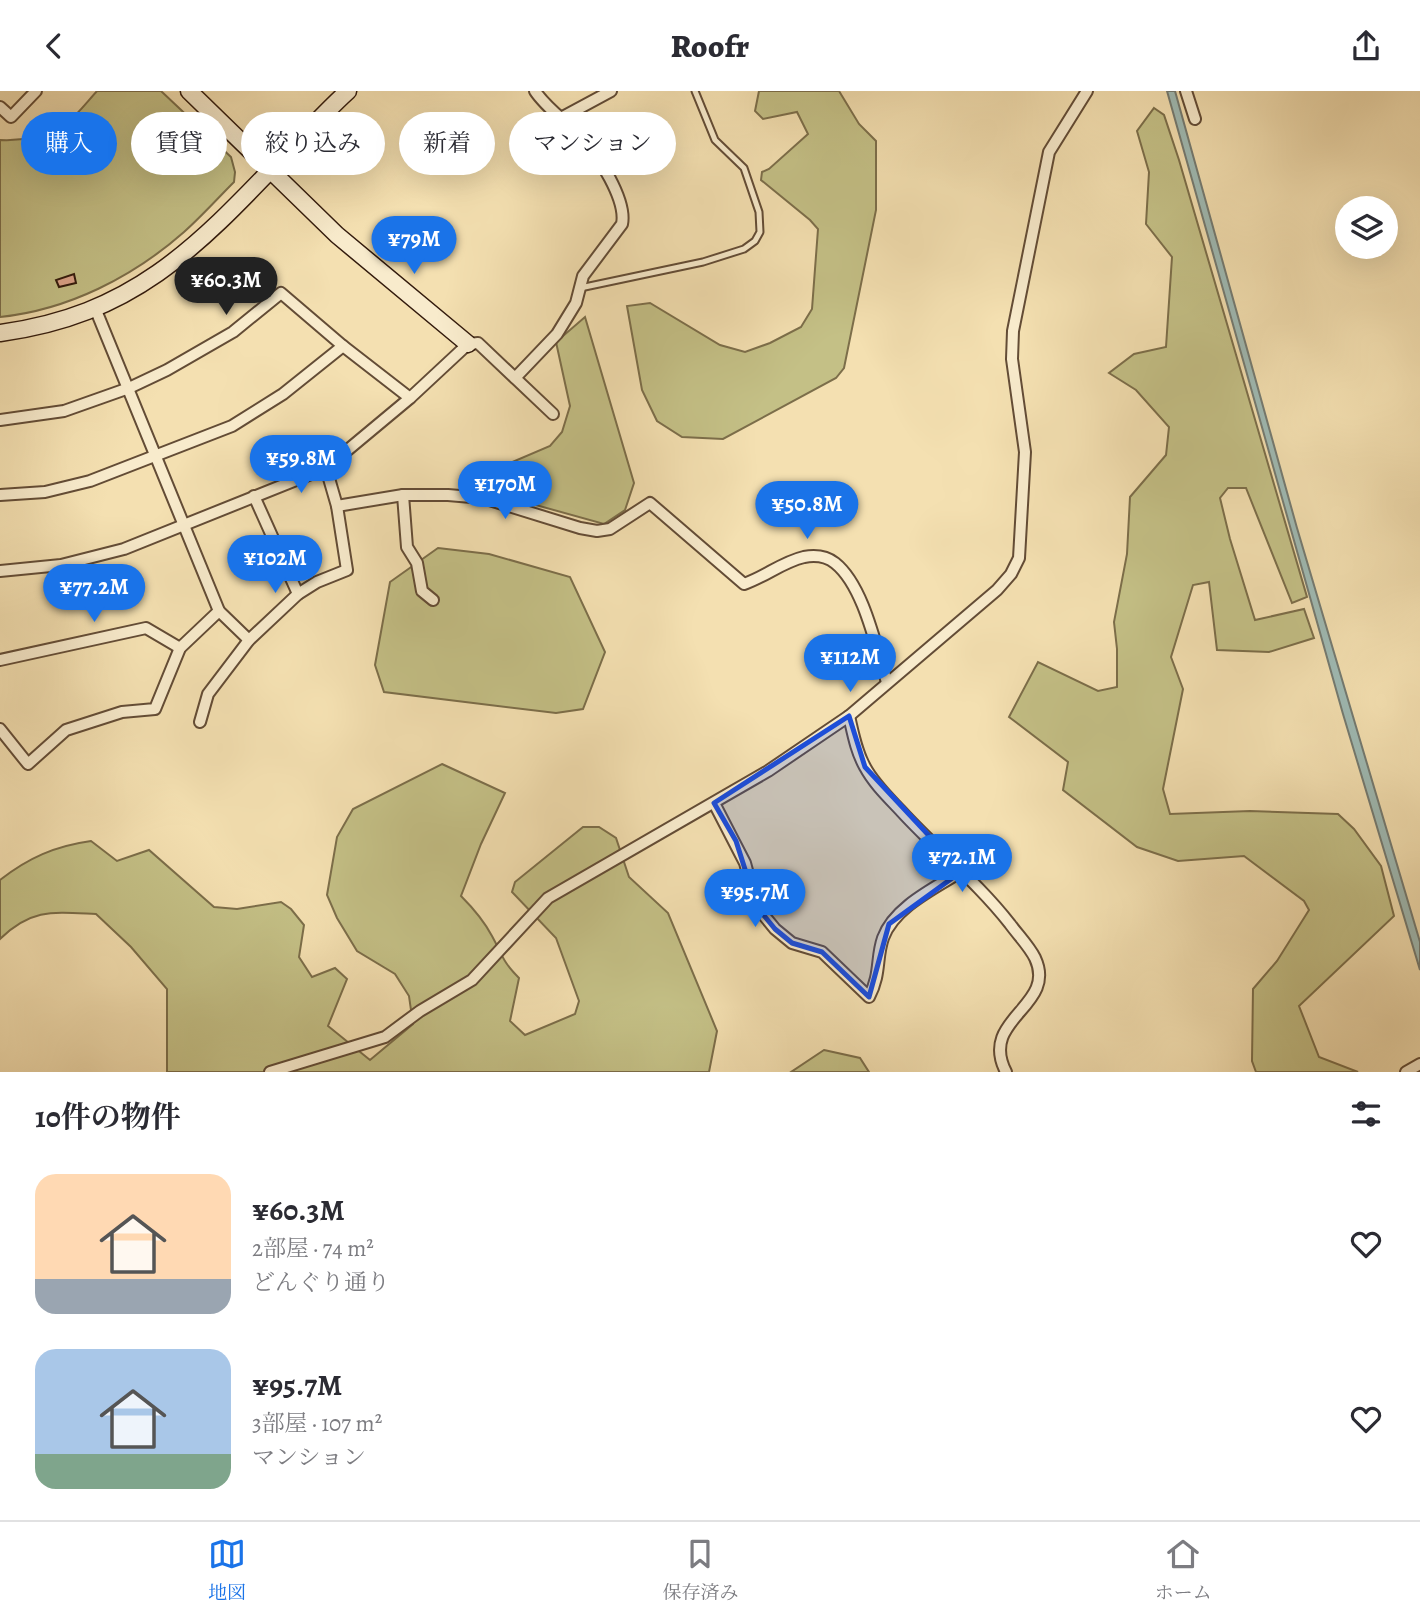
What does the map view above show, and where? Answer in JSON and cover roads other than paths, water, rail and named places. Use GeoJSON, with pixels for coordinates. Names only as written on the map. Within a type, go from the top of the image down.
{"type":"FeatureCollection","features":[{"type":"Feature","properties":{"kind":"street"},"geometry":{"type":"LineString","coordinates":[[0,107],[11,117],[36,91]]}},
{"type":"Feature","properties":{"kind":"street"},"geometry":{"type":"LineString","coordinates":[[188,91],[241,141]]}},
{"type":"Feature","properties":{"kind":"street"},"geometry":{"type":"LineString","coordinates":[[328,112],[348,91]]}},
{"type":"Feature","properties":{"kind":"street"},"geometry":{"type":"LineString","coordinates":[[535,91],[540,100],[554,112]]}},
{"type":"Feature","properties":{"kind":"street"},"geometry":{"type":"LineString","coordinates":[[572,112],[611,91]]}},
{"type":"Feature","properties":{"kind":"street"},"geometry":{"type":"LineString","coordinates":[[270,1072],[385,1037],[420,1011],[472,981],[548,898],[768,771],[849,716],[997,590],[1011,574],[1019,558],[1025,452],[1012,359],[1013,331],[1049,152],[1087,91]]}},
{"type":"Feature","properties":{"kind":"street"},"geometry":{"type":"LineString","coordinates":[[1186,91],[1195,119]]}},
{"type":"Feature","properties":{"kind":"street"},"geometry":{"type":"LineString","coordinates":[[0,333],[47,325],[95,309],[131,291],[171,265],[205,237],[266,175]]}},
{"type":"Feature","properties":{"kind":"street"},"geometry":{"type":"LineString","coordinates":[[276,175],[337,235],[468,344]]}},
{"type":"Feature","properties":{"kind":"street"},"geometry":{"type":"LineString","coordinates":[[515,378],[556,334],[576,303],[583,276],[622,224],[622,205],[607,175]]}},
{"type":"Feature","properties":{"kind":"street"},"geometry":{"type":"LineString","coordinates":[[0,420],[64,411],[129,388],[167,370],[233,332],[281,293],[343,346],[411,398]]}},
{"type":"Feature","properties":{"kind":"street"},"geometry":{"type":"LineString","coordinates":[[95,309],[219,611],[250,640]]}},
{"type":"Feature","properties":{"kind":"street"},"geometry":{"type":"LineString","coordinates":[[0,571],[61,565],[124,549],[326,468],[411,398],[468,344],[478,343],[553,414]]}},
{"type":"Feature","properties":{"kind":"street"},"geometry":{"type":"LineString","coordinates":[[0,495],[45,492],[90,481],[232,426],[283,394],[343,346]]}},
{"type":"Feature","properties":{"kind":"street"},"geometry":{"type":"LineString","coordinates":[[200,722],[208,694],[250,640],[298,594],[317,582],[347,570],[337,506],[326,468]]}},
{"type":"Feature","properties":{"kind":"street"},"geometry":{"type":"LineString","coordinates":[[337,506],[403,495],[483,498],[597,531],[610,529],[650,503],[744,584],[787,563],[805,557],[821,556],[834,562],[847,576],[858,595],[887,682]]}},
{"type":"Feature","properties":{"kind":"street"},"geometry":{"type":"LineString","coordinates":[[403,495],[407,547],[417,563],[422,591],[433,600]]}},
{"type":"Feature","properties":{"kind":"street"},"geometry":{"type":"LineString","coordinates":[[254,496],[298,594]]}},
{"type":"Feature","properties":{"kind":"street"},"geometry":{"type":"LineString","coordinates":[[0,729],[28,764],[66,730],[122,712],[155,709],[180,648],[219,611]]}},
{"type":"Feature","properties":{"kind":"street"},"geometry":{"type":"LineString","coordinates":[[0,660],[146,628],[180,648]]}},
{"type":"Feature","properties":{"kind":"street"},"geometry":{"type":"LineString","coordinates":[[849,716],[854,741],[865,767],[884,793],[1000,912],[1034,955],[1041,971],[1040,984],[1032,998],[1013,1017],[1000,1046],[1006,1072]]}},
{"type":"Feature","properties":{"kind":"street"},"geometry":{"type":"LineString","coordinates":[[714,803],[745,863],[757,907],[775,929],[792,943],[822,953],[869,997],[878,976],[882,941],[889,924],[902,911],[962,871]]}},
{"type":"Feature","properties":{"kind":"street"},"geometry":{"type":"LineString","coordinates":[[1406,1072],[1420,1064]]}},
{"type":"Feature","properties":{"kind":"lane"},"geometry":{"type":"LineString","coordinates":[[580,288],[703,262],[744,249],[755,241],[760,232],[759,212],[744,167],[715,140],[695,91]]}},
{"type":"Feature","properties":{"kind":"water"},"geometry":{"type":"Polygon","coordinates":[[[1167,91],[1175,91],[1297,528],[1420,942],[1420,970],[1343,714],[1167,91]]]}}]}
